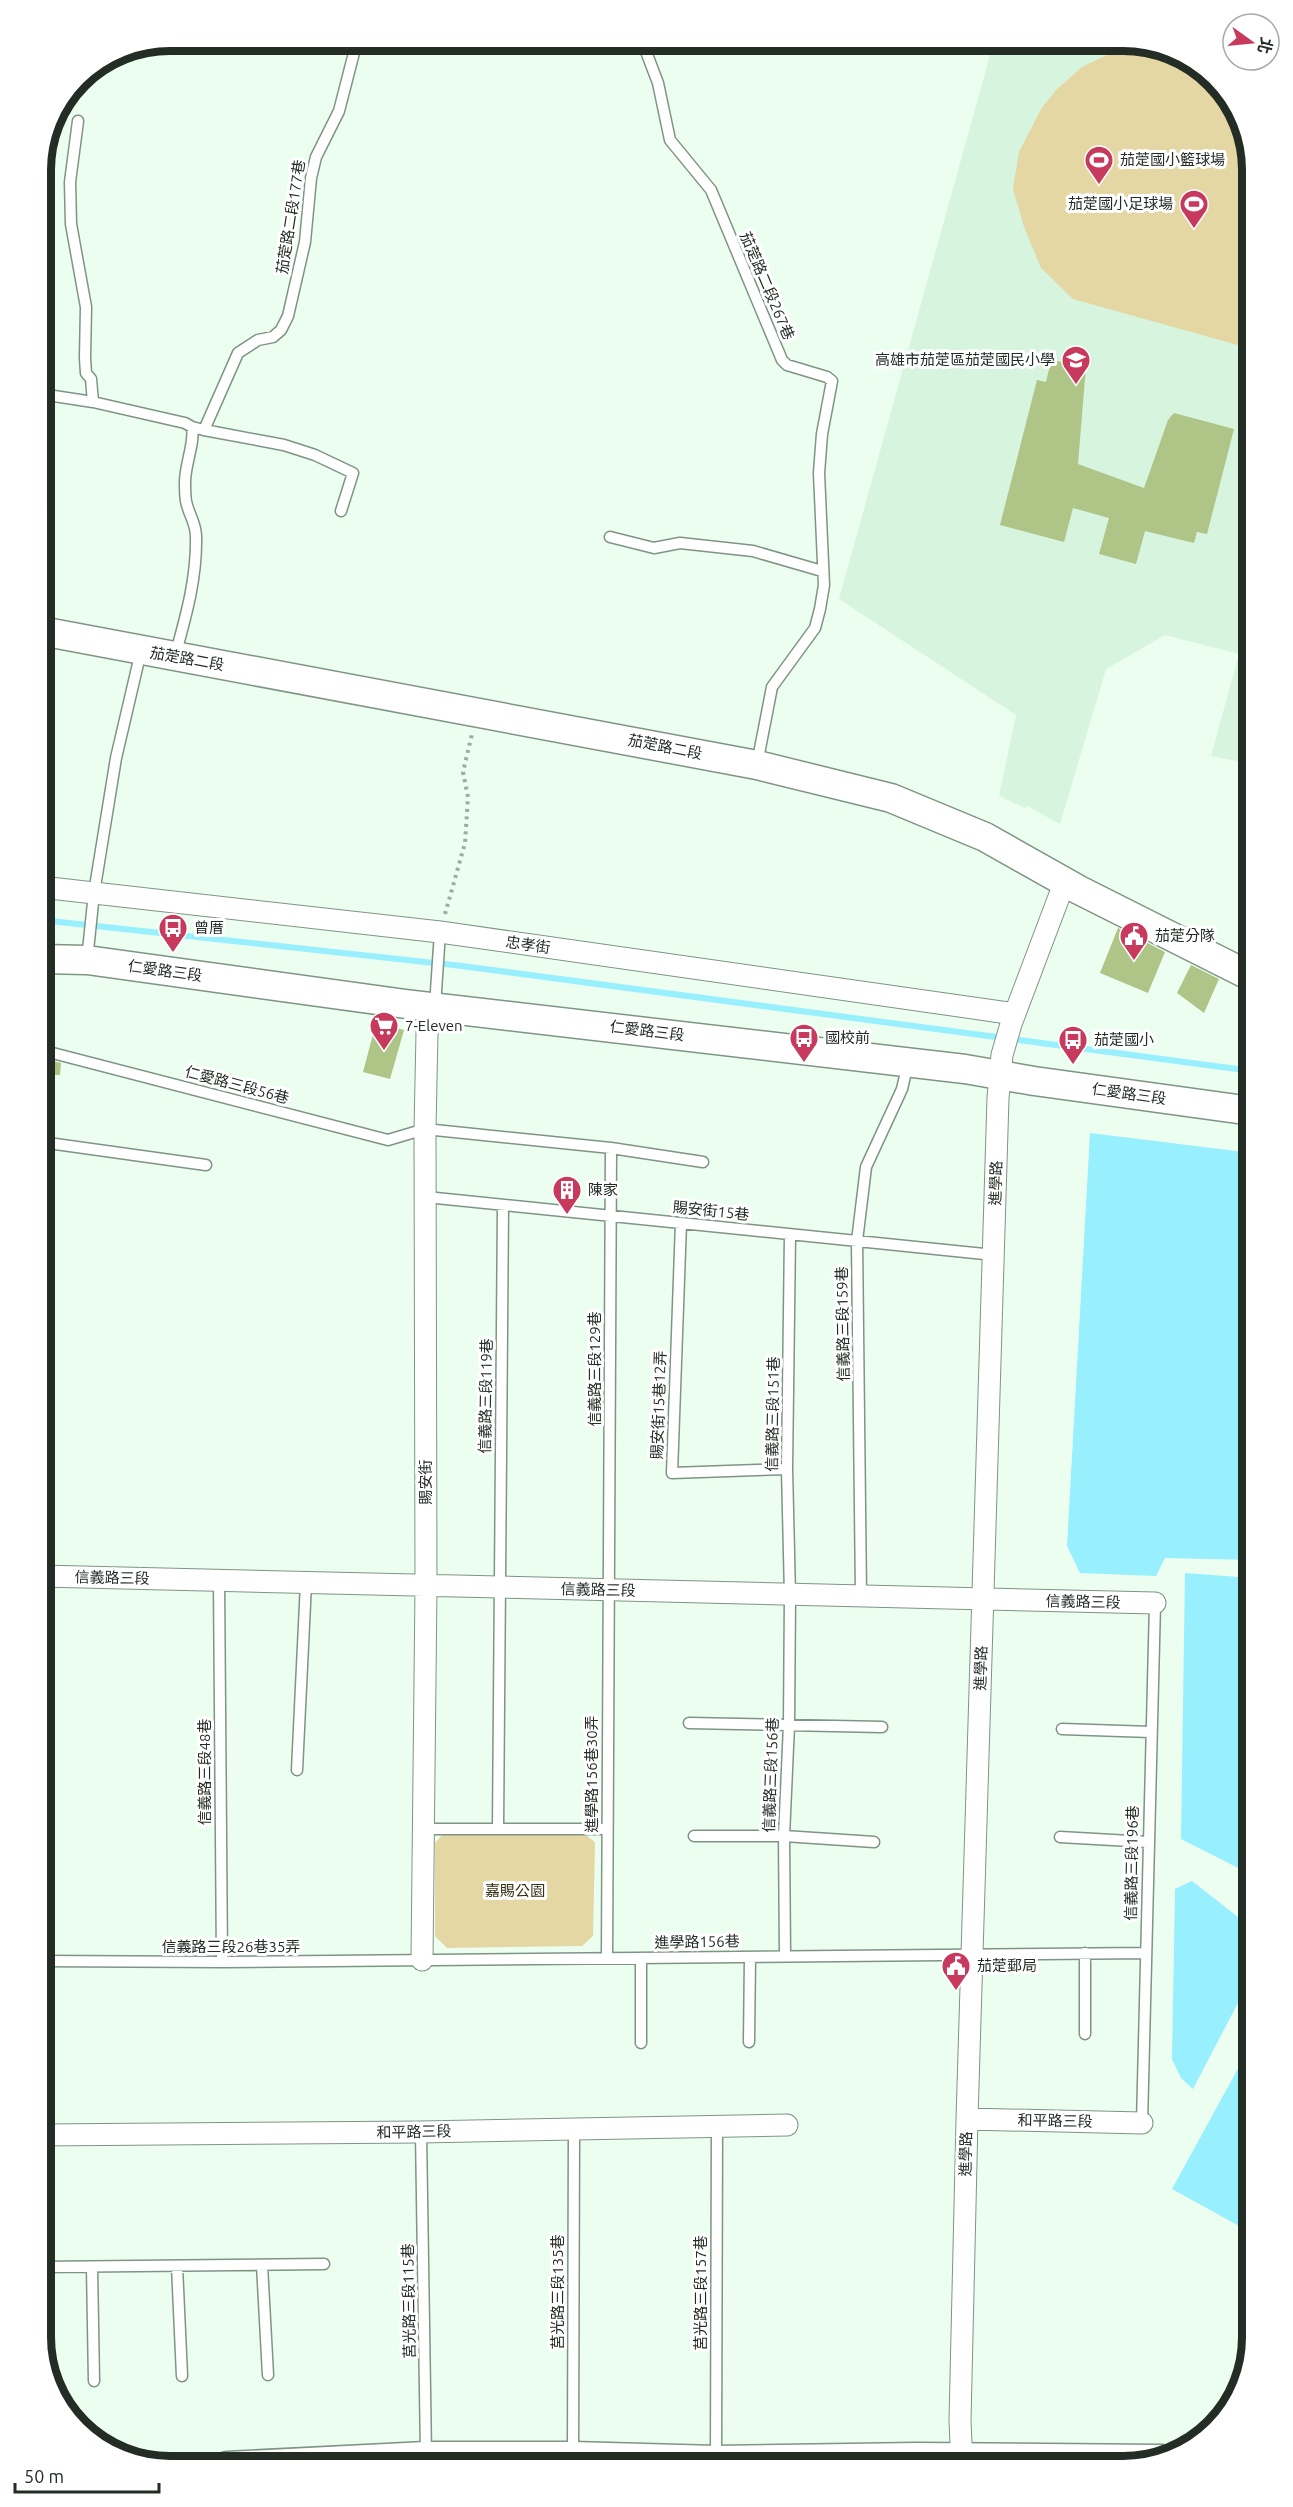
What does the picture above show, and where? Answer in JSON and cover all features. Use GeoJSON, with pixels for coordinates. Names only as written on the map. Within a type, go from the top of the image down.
{"type":"FeatureCollection","features":[{"type":"Feature","properties":{"kind":"street","name":"茄萣路二段"},"geometry":{"type":"LineString","coordinates":[[51,633],[757,765],[891,798],[985,837],[1242,972]]}},
{"type":"Feature","properties":{"kind":"street","name":"進學路"},"geometry":{"type":"LineString","coordinates":[[961,2456],[967,2119],[1001,1065],[1013,1019],[1065,881]]}},
{"type":"Feature","properties":{"kind":"street","name":"忠孝街"},"geometry":{"type":"LineString","coordinates":[[51,889],[94,899],[440,940],[1013,1019]]}},
{"type":"Feature","properties":{"kind":"street","name":"仁愛路三段"},"geometry":{"type":"LineString","coordinates":[[51,957],[88,951],[406,1004],[436,995],[909,1061],[1001,1065],[1242,1109]]}},
{"type":"Feature","properties":{"kind":"street","name":"賜安街"},"geometry":{"type":"LineString","coordinates":[[422,1960],[426,1586],[425,1129],[427,1033],[436,995]]}},
{"type":"Feature","properties":{"kind":"street","name":"信義路三段"},"geometry":{"type":"LineString","coordinates":[[51,1576],[1155,1603]]}},
{"type":"Feature","properties":{"kind":"street","name":"和平路三段"},"geometry":{"type":"LineString","coordinates":[[967,2119],[1142,2123]]}},
{"type":"Feature","properties":{"kind":"street","name":"和平路三段"},"geometry":{"type":"LineString","coordinates":[[51,2135],[421,2132],[787,2125]]}},
{"type":"Feature","properties":{"kind":"lane","name":"茄萣路二段177巷"},"geometry":{"type":"LineString","coordinates":[[204,430],[238,353],[258,340],[273,337],[281,330],[288,316],[305,242],[311,178],[316,157],[339,111],[354,51]]}},
{"type":"Feature","properties":{"kind":"lane","name":"茄萣路二段267巷"},"geometry":{"type":"LineString","coordinates":[[646,51],[658,82],[670,140],[711,190],[782,360],[787,365],[827,377],[832,381],[822,434],[819,473],[824,585],[815,628],[772,687],[757,765]]}},
{"type":"Feature","properties":{"kind":"lane"},"geometry":{"type":"LineString","coordinates":[[78,122],[70,182],[71,224],[86,307],[86,373],[91,379],[93,402]]}},
{"type":"Feature","properties":{"kind":"lane"},"geometry":{"type":"LineString","coordinates":[[51,396],[93,402],[185,423],[204,430],[284,445],[315,455],[353,473],[341,511]]}},
{"type":"Feature","properties":{"kind":"lane"},"geometry":{"type":"LineString","coordinates":[[175,656],[194,584],[196,535],[186,502],[185,480],[187,457],[193,435],[192,427]]}},
{"type":"Feature","properties":{"kind":"lane"},"geometry":{"type":"LineString","coordinates":[[610,537],[654,548],[680,543],[753,551],[822,572]]}},
{"type":"Feature","properties":{"kind":"lane"},"geometry":{"type":"LineString","coordinates":[[88,951],[116,758],[141,651]]}},
{"type":"Feature","properties":{"kind":"lane"},"geometry":{"type":"LineString","coordinates":[[436,995],[440,940]]}},
{"type":"Feature","properties":{"kind":"lane","name":"仁愛路三段56巷"},"geometry":{"type":"LineString","coordinates":[[51,1053],[388,1140],[425,1129]]}},
{"type":"Feature","properties":{"kind":"lane","name":"信義路三段159巷"},"geometry":{"type":"LineString","coordinates":[[861,1596],[856,1241],[866,1167],[902,1089],[909,1061]]}},
{"type":"Feature","properties":{"kind":"lane"},"geometry":{"type":"LineString","coordinates":[[425,1129],[610,1148],[704,1162]]}},
{"type":"Feature","properties":{"kind":"lane"},"geometry":{"type":"LineString","coordinates":[[51,1143],[206,1166]]}},
{"type":"Feature","properties":{"kind":"lane","name":"信義路三段129巷"},"geometry":{"type":"LineString","coordinates":[[608,1590],[610,1148]]}},
{"type":"Feature","properties":{"kind":"lane","name":"賜安街15巷"},"geometry":{"type":"LineString","coordinates":[[426,1197],[994,1255]]}},
{"type":"Feature","properties":{"kind":"lane","name":"信義路三段119巷"},"geometry":{"type":"LineString","coordinates":[[498,1829],[503,1205]]}},
{"type":"Feature","properties":{"kind":"lane","name":"賜安街15巷12弄"},"geometry":{"type":"LineString","coordinates":[[681,1223],[672,1473],[787,1469]]}},
{"type":"Feature","properties":{"kind":"lane","name":"信義路三段151巷"},"geometry":{"type":"LineString","coordinates":[[790,1235],[787,1469],[790,1595]]}},
{"type":"Feature","properties":{"kind":"lane","name":"信義路三段48巷"},"geometry":{"type":"LineString","coordinates":[[219,1581],[222,1962]]}},
{"type":"Feature","properties":{"kind":"lane"},"geometry":{"type":"LineString","coordinates":[[297,1770],[306,1583]]}},
{"type":"Feature","properties":{"kind":"lane","name":"進學路156巷30弄"},"geometry":{"type":"LineString","coordinates":[[607,1958],[608,1590]]}},
{"type":"Feature","properties":{"kind":"lane","name":"信義路三段156巷"},"geometry":{"type":"LineString","coordinates":[[785,1956],[784,1836],[789,1725],[790,1595]]}},
{"type":"Feature","properties":{"kind":"lane","name":"信義路三段196巷"},"geometry":{"type":"LineString","coordinates":[[1142,2123],[1155,1603]]}},
{"type":"Feature","properties":{"kind":"lane"},"geometry":{"type":"LineString","coordinates":[[688,1723],[882,1727]]}},
{"type":"Feature","properties":{"kind":"lane"},"geometry":{"type":"LineString","coordinates":[[1062,1729],[1151,1732]]}},
{"type":"Feature","properties":{"kind":"lane"},"geometry":{"type":"LineString","coordinates":[[423,1829],[607,1829]]}},
{"type":"Feature","properties":{"kind":"lane"},"geometry":{"type":"LineString","coordinates":[[694,1836],[784,1836],[874,1842]]}},
{"type":"Feature","properties":{"kind":"lane"},"geometry":{"type":"LineString","coordinates":[[1060,1837],[1148,1842]]}},
{"type":"Feature","properties":{"kind":"lane"},"geometry":{"type":"LineString","coordinates":[[1085,1953],[1085,2034]]}},
{"type":"Feature","properties":{"kind":"lane","name":"進學路156巷"},"geometry":{"type":"LineString","coordinates":[[422,1960],[1145,1953]]}},
{"type":"Feature","properties":{"kind":"lane"},"geometry":{"type":"LineString","coordinates":[[749,2042],[750,1957]]}},
{"type":"Feature","properties":{"kind":"lane"},"geometry":{"type":"LineString","coordinates":[[641,1958],[641,2043]]}},
{"type":"Feature","properties":{"kind":"lane","name":"信義路三段26巷35弄"},"geometry":{"type":"LineString","coordinates":[[51,1961],[422,1960]]}},
{"type":"Feature","properties":{"kind":"lane","name":"莒光路三段157巷"},"geometry":{"type":"LineString","coordinates":[[716,2456],[717,2126]]}},
{"type":"Feature","properties":{"kind":"lane","name":"莒光路三段135巷"},"geometry":{"type":"LineString","coordinates":[[573,2456],[574,2129]]}},
{"type":"Feature","properties":{"kind":"lane","name":"莒光路三段115巷"},"geometry":{"type":"LineString","coordinates":[[421,2132],[430,2456]]}},
{"type":"Feature","properties":{"kind":"lane"},"geometry":{"type":"LineString","coordinates":[[51,2267],[324,2264]]}},
{"type":"Feature","properties":{"kind":"lane"},"geometry":{"type":"LineString","coordinates":[[262,2265],[268,2375]]}},
{"type":"Feature","properties":{"kind":"lane"},"geometry":{"type":"LineString","coordinates":[[177,2266],[182,2376]]}},
{"type":"Feature","properties":{"kind":"lane"},"geometry":{"type":"LineString","coordinates":[[92,2267],[94,2381]]}},
{"type":"Feature","properties":{"kind":"path"},"geometry":{"type":"LineString","coordinates":[[440,940],[465,843],[468,797],[463,772],[476,712]]}},
{"type":"Feature","properties":{"kind":"shaded area","name":"高雄市茄萣區茄萣國民小學"},"geometry":{"type":"Polygon","coordinates":[[[991,51],[1131,51],[1161,57],[1189,71],[1207,86],[1226,111],[1238,139],[1241,155],[1242,762],[1211,756],[1239,654],[1165,635],[1106,669],[1060,824],[1027,806],[1025,808],[999,796],[1016,715],[839,599],[991,51]]]}},
{"type":"Feature","properties":{"kind":"green space"},"geometry":{"type":"Polygon","coordinates":[[[1113,52],[1146,53],[1176,63],[1207,86],[1226,111],[1233,125],[1240,147],[1242,170],[1242,346],[1073,299],[1041,268],[1024,227],[1013,189],[1019,152],[1041,109],[1057,89],[1082,67],[1113,52]]]}},
{"type":"Feature","properties":{"kind":"green space","name":"嘉賜公園"},"geometry":{"type":"Polygon","coordinates":[[[443,1834],[584,1834],[595,1842],[593,1936],[582,1946],[447,1948],[435,1936],[435,1843],[443,1834]]]}},
{"type":"Feature","properties":{"kind":"water"},"geometry":{"type":"Polygon","coordinates":[[[1090,1133],[1242,1152],[1242,1560],[1165,1558],[1156,1576],[1080,1573],[1067,1546],[1090,1133]]]}},
{"type":"Feature","properties":{"kind":"water"},"geometry":{"type":"Polygon","coordinates":[[[1185,1573],[1242,1577],[1242,1870],[1181,1839],[1185,1573]]]}},
{"type":"Feature","properties":{"kind":"water"},"geometry":{"type":"Polygon","coordinates":[[[1192,1881],[1242,1920],[1242,1995],[1193,2089],[1181,2078],[1172,2059],[1175,1889],[1192,1881]]]}},
{"type":"Feature","properties":{"kind":"water"},"geometry":{"type":"Polygon","coordinates":[[[1242,2061],[1242,2228],[1172,2189],[1242,2061]]]}},
{"type":"Feature","properties":{"kind":"building"},"geometry":{"type":"Polygon","coordinates":[[[1051,360],[1086,366],[1078,464],[1144,488],[1168,420],[1174,413],[1234,429],[1207,534],[1197,532],[1194,543],[1145,531],[1136,564],[1099,554],[1109,518],[1073,508],[1064,542],[1000,525],[1037,380],[1046,382],[1051,360]]]}},
{"type":"Feature","properties":{"kind":"building"},"geometry":{"type":"Polygon","coordinates":[[[1118,928],[1165,952],[1148,993],[1100,973],[1118,928]]]}},
{"type":"Feature","properties":{"kind":"building"},"geometry":{"type":"Polygon","coordinates":[[[1191,965],[1219,979],[1204,1013],[1177,993],[1191,965]]]}},
{"type":"Feature","properties":{"kind":"building","name":"7-Eleven"},"geometry":{"type":"Polygon","coordinates":[[[376,1023],[404,1030],[390,1079],[363,1072],[376,1023]]]}},
{"type":"Feature","properties":{"kind":"building"},"geometry":{"type":"Polygon","coordinates":[[[51,1060],[61,1063],[60,1075],[51,1075],[51,1060]]]}},
{"type":"Feature","properties":{"kind":"waterway"},"geometry":{"type":"LineString","coordinates":[[51,921],[462,966],[1242,1070]]}},
{"type":"Feature","properties":{"kind":"place","name":"茄萣國小籃球場"},"geometry":{"type":"Point","coordinates":[1099,186]}},
{"type":"Feature","properties":{"kind":"place","name":"茄萣國小足球場"},"geometry":{"type":"Point","coordinates":[1194,230]}},
{"type":"Feature","properties":{"kind":"place","name":"高雄市茄萣區茄萣國民小學"},"geometry":{"type":"Point","coordinates":[1076,386]}},
{"type":"Feature","properties":{"kind":"place","name":"曾厝"},"geometry":{"type":"Point","coordinates":[173,954]}},
{"type":"Feature","properties":{"kind":"place","name":"茄萣分隊"},"geometry":{"type":"Point","coordinates":[1134,962]}},
{"type":"Feature","properties":{"kind":"place","name":"7-Eleven"},"geometry":{"type":"Point","coordinates":[384,1052]}},
{"type":"Feature","properties":{"kind":"place","name":"國校前"},"geometry":{"type":"Point","coordinates":[804,1064]}},
{"type":"Feature","properties":{"kind":"place","name":"茄萣國小"},"geometry":{"type":"Point","coordinates":[1073,1066]}},
{"type":"Feature","properties":{"kind":"place","name":"陳家"},"geometry":{"type":"Point","coordinates":[567,1216]}},
{"type":"Feature","properties":{"kind":"place","name":"茄萣郵局"},"geometry":{"type":"Point","coordinates":[956,1992]}}]}
